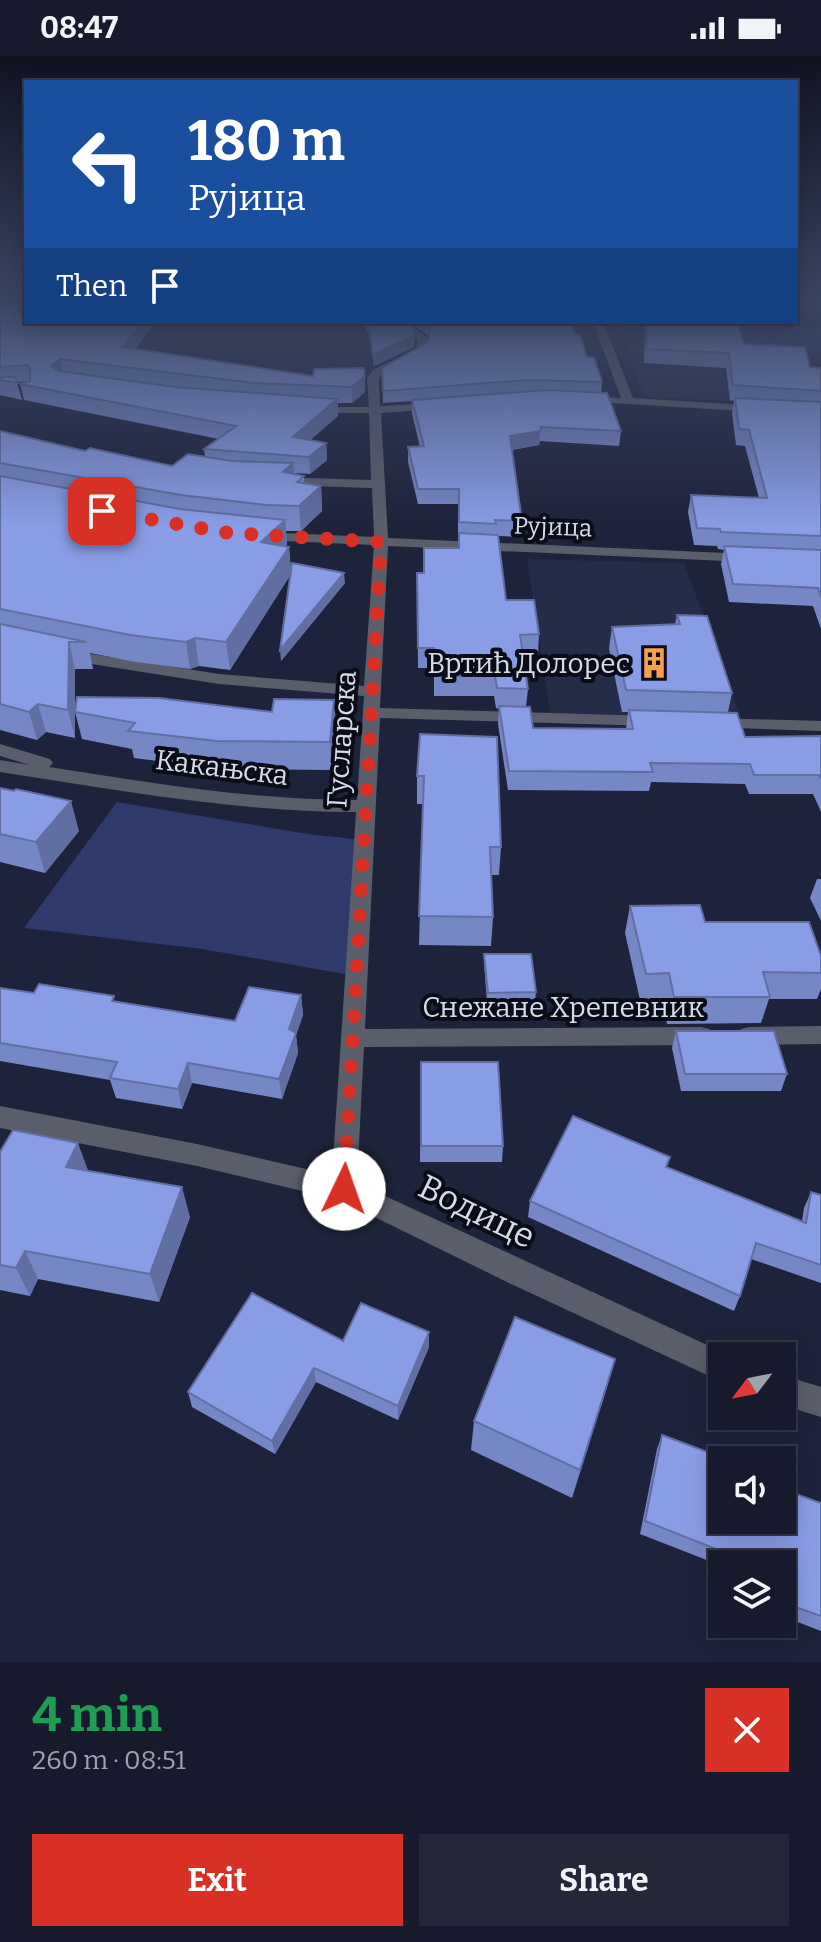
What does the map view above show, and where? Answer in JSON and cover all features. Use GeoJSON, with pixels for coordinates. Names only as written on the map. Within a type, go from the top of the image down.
{"type":"FeatureCollection","features":[{"type":"Feature","properties":{"kind":"street","name":"Гусларска"},"geometry":{"type":"LineString","coordinates":[[344,1189],[381,542],[372,410],[374,378]]}},
{"type":"Feature","properties":{"kind":"street"},"geometry":{"type":"LineString","coordinates":[[619,378],[628,401]]}},
{"type":"Feature","properties":{"kind":"street"},"geometry":{"type":"LineString","coordinates":[[577,398],[780,410]]}},
{"type":"Feature","properties":{"kind":"street"},"geometry":{"type":"LineString","coordinates":[[301,409],[372,410],[455,404]]}},
{"type":"Feature","properties":{"kind":"street"},"geometry":{"type":"LineString","coordinates":[[259,480],[378,484]]}},
{"type":"Feature","properties":{"kind":"street","name":"Рујица"},"geometry":{"type":"LineString","coordinates":[[242,534],[759,558]]}},
{"type":"Feature","properties":{"kind":"street"},"geometry":{"type":"LineString","coordinates":[[45,651],[135,670],[251,685],[372,691]]}},
{"type":"Feature","properties":{"kind":"street"},"geometry":{"type":"LineString","coordinates":[[372,713],[821,726]]}},
{"type":"Feature","properties":{"kind":"street","name":"Какањска"},"geometry":{"type":"LineString","coordinates":[[0,750],[74,776]]}},
{"type":"Feature","properties":{"kind":"street","name":"Какањска"},"geometry":{"type":"LineString","coordinates":[[0,766],[194,795],[313,806],[364,806]]}},
{"type":"Feature","properties":{"kind":"street","name":"Снежане Хрепевник"},"geometry":{"type":"LineString","coordinates":[[353,1038],[821,1035]]}},
{"type":"Feature","properties":{"kind":"street","name":"Водице"},"geometry":{"type":"LineString","coordinates":[[0,1117],[197,1155],[344,1189],[562,1295],[708,1361]]}},
{"type":"Feature","properties":{"kind":"street"},"geometry":{"type":"LineString","coordinates":[[796,1394],[821,1402]]}},
{"type":"Feature","properties":{"kind":"shaded area"},"geometry":{"type":"Polygon","coordinates":[[[638,378],[821,378],[821,406],[644,397],[638,378]]]}},
{"type":"Feature","properties":{"kind":"shaded area"},"geometry":{"type":"Polygon","coordinates":[[[527,559],[684,563],[743,724],[551,719],[527,559]]]}},
{"type":"Feature","properties":{"kind":"shaded area"},"geometry":{"type":"Polygon","coordinates":[[[117,802],[308,834],[363,840],[356,976],[202,949],[24,928],[117,802]]]}},
{"type":"Feature","properties":{"kind":"building"},"geometry":{"type":"Polygon","coordinates":[[[15,378],[18,383],[0,380],[15,378]]]}},
{"type":"Feature","properties":{"kind":"building"},"geometry":{"type":"Polygon","coordinates":[[[30,378],[109,378],[175,387],[337,399],[293,437],[326,443],[309,457],[204,449],[236,426],[20,384],[30,381],[30,378]]]}},
{"type":"Feature","properties":{"kind":"building"},"geometry":{"type":"Polygon","coordinates":[[[213,378],[363,378],[352,387],[213,378]]]}},
{"type":"Feature","properties":{"kind":"building"},"geometry":{"type":"Polygon","coordinates":[[[382,378],[601,378],[602,382],[526,380],[383,391],[382,378]]]}},
{"type":"Feature","properties":{"kind":"building"},"geometry":{"type":"Polygon","coordinates":[[[732,378],[821,378],[821,391],[733,385],[732,378]]]}},
{"type":"Feature","properties":{"kind":"building"},"geometry":{"type":"Polygon","coordinates":[[[548,390],[607,393],[621,431],[541,427],[540,431],[510,436],[522,521],[495,520],[496,524],[459,522],[459,489],[418,489],[408,447],[424,446],[412,400],[548,390]]]}},
{"type":"Feature","properties":{"kind":"building"},"geometry":{"type":"Polygon","coordinates":[[[735,398],[821,402],[821,536],[721,532],[720,529],[697,528],[691,495],[767,498],[749,430],[739,429],[735,398]]]}},
{"type":"Feature","properties":{"kind":"building"},"geometry":{"type":"Polygon","coordinates":[[[0,431],[85,451],[90,448],[172,466],[188,454],[232,461],[293,463],[283,472],[304,476],[297,482],[321,486],[299,506],[181,495],[0,463],[0,431]]]}},
{"type":"Feature","properties":{"kind":"building"},"geometry":{"type":"Polygon","coordinates":[[[0,476],[180,509],[285,520],[261,542],[289,547],[226,642],[195,638],[186,642],[130,635],[0,609],[0,476]]]}},
{"type":"Feature","properties":{"kind":"building"},"geometry":{"type":"Polygon","coordinates":[[[459,533],[498,535],[506,600],[534,600],[539,634],[520,635],[528,689],[497,688],[495,676],[435,676],[434,648],[418,648],[417,573],[424,573],[424,548],[459,548],[459,533]]]}},
{"type":"Feature","properties":{"kind":"building"},"geometry":{"type":"Polygon","coordinates":[[[724,546],[821,550],[821,597],[818,588],[733,584],[724,546]]]}},
{"type":"Feature","properties":{"kind":"building"},"geometry":{"type":"Polygon","coordinates":[[[292,563],[344,573],[280,650],[292,563]]]}},
{"type":"Feature","properties":{"kind":"building","name":"Вртић Долорес"},"geometry":{"type":"Polygon","coordinates":[[[677,615],[707,616],[732,693],[626,690],[612,627],[680,624],[677,615]]]}},
{"type":"Feature","properties":{"kind":"building"},"geometry":{"type":"Polygon","coordinates":[[[0,624],[87,642],[69,642],[68,710],[38,704],[29,712],[0,704],[0,624]]]}},
{"type":"Feature","properties":{"kind":"building"},"geometry":{"type":"Polygon","coordinates":[[[77,697],[159,698],[272,712],[274,699],[334,700],[330,742],[217,741],[128,731],[135,723],[75,712],[77,697]]]}},
{"type":"Feature","properties":{"kind":"building"},"geometry":{"type":"Polygon","coordinates":[[[499,706],[530,707],[533,728],[633,729],[629,710],[737,713],[745,737],[821,736],[821,779],[819,775],[754,775],[750,764],[650,763],[653,772],[509,771],[499,706]]]}},
{"type":"Feature","properties":{"kind":"building"},"geometry":{"type":"Polygon","coordinates":[[[420,734],[497,737],[501,847],[490,847],[493,917],[419,916],[424,776],[417,776],[420,734]]]}},
{"type":"Feature","properties":{"kind":"building"},"geometry":{"type":"Polygon","coordinates":[[[0,788],[71,801],[36,842],[0,834],[0,788]]]}},
{"type":"Feature","properties":{"kind":"building"},"geometry":{"type":"Polygon","coordinates":[[[700,905],[705,922],[809,922],[821,956],[821,973],[763,972],[770,997],[674,997],[669,973],[646,974],[630,906],[700,905]]]}},
{"type":"Feature","properties":{"kind":"building"},"geometry":{"type":"Polygon","coordinates":[[[484,954],[531,954],[536,992],[488,993],[484,954]]]}},
{"type":"Feature","properties":{"kind":"building"},"geometry":{"type":"Polygon","coordinates":[[[39,984],[114,996],[112,1001],[235,1021],[249,987],[301,995],[289,1029],[296,1033],[279,1079],[188,1063],[178,1089],[110,1078],[117,1062],[0,1043],[0,988],[34,993],[39,984]]]}},
{"type":"Feature","properties":{"kind":"building"},"geometry":{"type":"Polygon","coordinates":[[[676,1031],[774,1031],[787,1074],[685,1074],[676,1031]]]}},
{"type":"Feature","properties":{"kind":"building"},"geometry":{"type":"Polygon","coordinates":[[[421,1062],[498,1062],[503,1146],[421,1146],[421,1062]]]}},
{"type":"Feature","properties":{"kind":"building"},"geometry":{"type":"Polygon","coordinates":[[[573,1116],[670,1157],[666,1167],[806,1223],[811,1192],[821,1195],[821,1265],[756,1243],[740,1296],[530,1201],[573,1116]]]}},
{"type":"Feature","properties":{"kind":"building"},"geometry":{"type":"Polygon","coordinates":[[[13,1130],[78,1143],[66,1167],[182,1187],[150,1274],[25,1251],[16,1268],[0,1265],[0,1152],[13,1130]]]}},
{"type":"Feature","properties":{"kind":"building"},"geometry":{"type":"Polygon","coordinates":[[[252,1293],[343,1341],[361,1303],[429,1332],[398,1406],[314,1368],[272,1441],[188,1392],[252,1293]]]}},
{"type":"Feature","properties":{"kind":"building"},"geometry":{"type":"Polygon","coordinates":[[[515,1317],[615,1359],[580,1470],[474,1421],[515,1317]]]}},
{"type":"Feature","properties":{"kind":"building"},"geometry":{"type":"Polygon","coordinates":[[[662,1435],[708,1452],[708,1534],[796,1534],[796,1494],[821,1503],[821,1616],[796,1607],[796,1550],[719,1550],[645,1521],[662,1435]]]}},
{"type":"Feature","properties":{"kind":"place","name":"Вртић Долорес"},"geometry":{"type":"Point","coordinates":[654,663]}},
{"type":"Feature","properties":{"kind":"route"},"geometry":{"type":"LineString","coordinates":[[102,511],[229,533],[381,542],[344,1189]]}}]}
